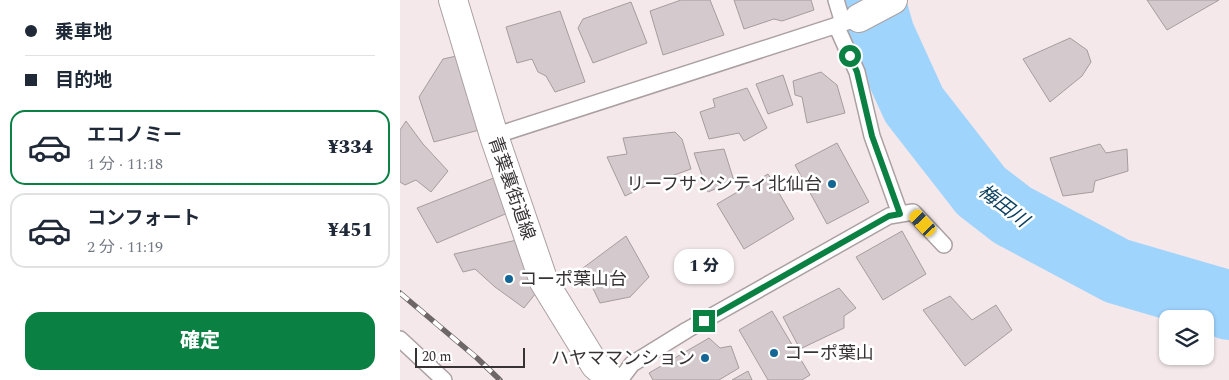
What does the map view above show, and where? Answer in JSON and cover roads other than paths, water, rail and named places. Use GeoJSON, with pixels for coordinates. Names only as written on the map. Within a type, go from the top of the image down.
{"type":"FeatureCollection","features":[{"type":"Feature","properties":{"kind":"street","name":"青葉裏街道線"},"geometry":{"type":"LineString","coordinates":[[453,0],[494,136],[544,282],[600,375]]}},
{"type":"Feature","properties":{"kind":"street"},"geometry":{"type":"LineString","coordinates":[[846,22],[894,0]]}},
{"type":"Feature","properties":{"kind":"lane"},"geometry":{"type":"LineString","coordinates":[[836,0],[846,22],[872,136],[900,214]]}},
{"type":"Feature","properties":{"kind":"lane"},"geometry":{"type":"LineString","coordinates":[[494,136],[846,22]]}},
{"type":"Feature","properties":{"kind":"lane"},"geometry":{"type":"LineString","coordinates":[[620,380],[632,364],[687,330],[889,216],[913,212],[944,245]]}},
{"type":"Feature","properties":{"kind":"lane"},"geometry":{"type":"LineString","coordinates":[[400,339],[444,380]]}},
{"type":"Feature","properties":{"kind":"waterway","name":"梅田川"},"geometry":{"type":"LineString","coordinates":[[872,0],[882,35],[914,105],[981,191],[1012,215],[1117,271],[1220,301],[1229,307]]}},
{"type":"Feature","properties":{"kind":"railway"},"geometry":{"type":"LineString","coordinates":[[400,293],[477,358],[500,380]]}},
{"type":"Feature","properties":{"kind":"place","name":"リーフサンシティ北仙台"},"geometry":{"type":"Point","coordinates":[832,184]}},
{"type":"Feature","properties":{"kind":"place","name":"コーポ葉山台"},"geometry":{"type":"Point","coordinates":[509,279]}},
{"type":"Feature","properties":{"kind":"place","name":"コーポ葉山"},"geometry":{"type":"Point","coordinates":[774,353]}},
{"type":"Feature","properties":{"kind":"place","name":"ハヤママンション"},"geometry":{"type":"Point","coordinates":[705,358]}}]}
